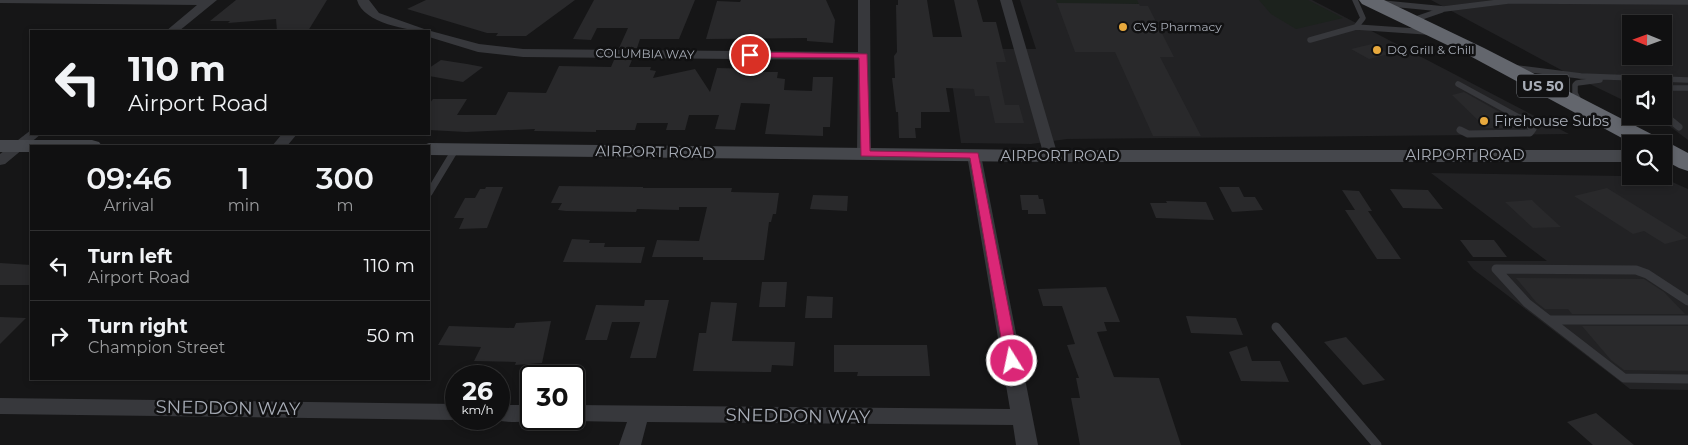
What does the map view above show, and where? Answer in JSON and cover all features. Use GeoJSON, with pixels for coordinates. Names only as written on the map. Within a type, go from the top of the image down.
{"type":"FeatureCollection","features":[{"type":"Feature","properties":{"kind":"highway","name":"US 50"},"geometry":{"type":"LineString","coordinates":[[1365,0],[1439,33],[1635,135]]}},
{"type":"Feature","properties":{"kind":"street"},"geometry":{"type":"LineString","coordinates":[[0,0],[210,1]]}},
{"type":"Feature","properties":{"kind":"street"},"geometry":{"type":"LineString","coordinates":[[363,0],[364,4],[375,15],[419,30]]}},
{"type":"Feature","properties":{"kind":"street"},"geometry":{"type":"LineString","coordinates":[[864,0],[864,154]]}},
{"type":"Feature","properties":{"kind":"street"},"geometry":{"type":"LineString","coordinates":[[1006,0],[1051,156]]}},
{"type":"Feature","properties":{"kind":"street"},"geometry":{"type":"LineString","coordinates":[[173,30],[210,1]]}},
{"type":"Feature","properties":{"kind":"street","name":"COLUMBIA WAY"},"geometry":{"type":"LineString","coordinates":[[430,33],[478,48],[523,53],[864,56]]}},
{"type":"Feature","properties":{"kind":"street"},"geometry":{"type":"LineString","coordinates":[[280,145],[289,135]]}},
{"type":"Feature","properties":{"kind":"street"},"geometry":{"type":"LineString","coordinates":[[0,161],[18,142],[74,145]]}},
{"type":"Feature","properties":{"kind":"street","name":"AIRPORT ROAD"},"geometry":{"type":"LineString","coordinates":[[430,150],[1051,156],[1622,156]]}},
{"type":"Feature","properties":{"kind":"street"},"geometry":{"type":"LineString","coordinates":[[974,155],[1026,445]]}},
{"type":"Feature","properties":{"kind":"street","name":"SNEDDON WAY"},"geometry":{"type":"LineString","coordinates":[[0,406],[445,412]]}},
{"type":"Feature","properties":{"kind":"street","name":"SNEDDON WAY"},"geometry":{"type":"LineString","coordinates":[[585,413],[1022,417]]}},
{"type":"Feature","properties":{"kind":"street"},"geometry":{"type":"LineString","coordinates":[[630,445],[639,414]]}},
{"type":"Feature","properties":{"kind":"lane"},"geometry":{"type":"LineString","coordinates":[[1356,27],[1363,18],[1365,0],[1444,9]]}},
{"type":"Feature","properties":{"kind":"lane"},"geometry":{"type":"LineString","coordinates":[[1412,20],[1444,9],[1485,1],[1688,2]]}},
{"type":"Feature","properties":{"kind":"lane"},"geometry":{"type":"LineString","coordinates":[[1310,40],[1356,27],[1439,33]]}},
{"type":"Feature","properties":{"kind":"lane"},"geometry":{"type":"LineString","coordinates":[[1503,66],[1561,75],[1604,79],[1688,80]]}},
{"type":"Feature","properties":{"kind":"lane"},"geometry":{"type":"LineString","coordinates":[[1583,107],[1575,93],[1574,85],[1604,79]]}},
{"type":"Feature","properties":{"kind":"lane"},"geometry":{"type":"LineString","coordinates":[[1458,84],[1526,121],[1533,129],[1530,133],[1468,134],[1460,130]]}},
{"type":"Feature","properties":{"kind":"lane"},"geometry":{"type":"LineString","coordinates":[[1672,88],[1688,88]]}},
{"type":"Feature","properties":{"kind":"lane"},"geometry":{"type":"LineString","coordinates":[[1672,121],[1679,127]]}},
{"type":"Feature","properties":{"kind":"lane"},"geometry":{"type":"LineString","coordinates":[[430,191],[455,150]]}},
{"type":"Feature","properties":{"kind":"lane"},"geometry":{"type":"LineString","coordinates":[[1688,301],[1647,274],[1636,270],[1496,269],[1521,297],[1624,378],[1688,379]]}},
{"type":"Feature","properties":{"kind":"lane"},"geometry":{"type":"LineString","coordinates":[[1551,320],[1688,320]]}},
{"type":"Feature","properties":{"kind":"lane"},"geometry":{"type":"LineString","coordinates":[[1276,327],[1377,445]]}},
{"type":"Feature","properties":{"kind":"shaded area"},"geometry":{"type":"Polygon","coordinates":[[[1020,0],[1312,0],[1569,134],[1067,139],[1031,144],[961,143],[947,49],[1036,49],[1020,0]]]}},
{"type":"Feature","properties":{"kind":"shaded area"},"geometry":{"type":"Polygon","coordinates":[[[1056,0],[1137,0],[1139,4],[1057,3],[1056,0]]]}},
{"type":"Feature","properties":{"kind":"shaded area"},"geometry":{"type":"Polygon","coordinates":[[[1259,0],[1308,0],[1343,18],[1296,29],[1271,14],[1259,0]]]}},
{"type":"Feature","properties":{"kind":"shaded area"},"geometry":{"type":"Polygon","coordinates":[[[1431,0],[1688,0],[1688,140],[1668,125],[1672,125],[1672,75],[1622,75],[1622,100],[1565,72],[1431,0]]]}},
{"type":"Feature","properties":{"kind":"shaded area"},"geometry":{"type":"Polygon","coordinates":[[[1431,173],[1622,176],[1622,185],[1672,185],[1672,182],[1688,189],[1688,390],[1630,389],[1473,269],[1467,261],[1547,261],[1431,173]]]}},
{"type":"Feature","properties":{"kind":"building"},"geometry":{"type":"Polygon","coordinates":[[[236,0],[327,0],[309,30],[277,30],[276,19],[228,23],[230,21],[210,21],[236,0]]]}},
{"type":"Feature","properties":{"kind":"building"},"geometry":{"type":"Polygon","coordinates":[[[426,0],[575,0],[526,36],[496,36],[498,33],[487,33],[407,9],[426,0]]]}},
{"type":"Feature","properties":{"kind":"building"},"geometry":{"type":"Polygon","coordinates":[[[594,0],[695,0],[679,39],[640,39],[637,48],[619,48],[628,28],[597,28],[591,40],[573,39],[594,0]]]}},
{"type":"Feature","properties":{"kind":"building"},"geometry":{"type":"Polygon","coordinates":[[[741,0],[826,0],[835,20],[833,43],[807,41],[807,38],[706,39],[717,1],[740,2],[741,0]]]}},
{"type":"Feature","properties":{"kind":"building"},"geometry":{"type":"Polygon","coordinates":[[[898,0],[927,0],[933,37],[962,37],[954,0],[977,0],[983,22],[996,22],[1006,62],[996,62],[1005,105],[1019,105],[1024,123],[995,123],[989,96],[975,96],[974,89],[946,88],[950,112],[921,112],[921,128],[915,128],[916,138],[899,138],[898,112],[896,112],[892,78],[895,78],[894,56],[897,52],[896,5],[898,5],[898,0]]]}},
{"type":"Feature","properties":{"kind":"building"},"geometry":{"type":"Polygon","coordinates":[[[1057,3],[1139,4],[1140,6],[1148,6],[1174,57],[1160,57],[1201,136],[1153,136],[1115,52],[1075,52],[1057,3]]]}},
{"type":"Feature","properties":{"kind":"building"},"geometry":{"type":"Polygon","coordinates":[[[1372,44],[1389,54],[1369,59],[1351,49],[1372,44]]]}},
{"type":"Feature","properties":{"kind":"building"},"geometry":{"type":"Polygon","coordinates":[[[441,60],[483,67],[463,82],[430,76],[430,67],[441,60]]]}},
{"type":"Feature","properties":{"kind":"building"},"geometry":{"type":"Polygon","coordinates":[[[614,60],[632,60],[629,67],[651,67],[650,70],[656,71],[653,78],[695,69],[710,92],[717,68],[753,69],[753,72],[778,72],[777,78],[785,79],[784,90],[812,91],[813,77],[833,77],[830,127],[823,127],[823,136],[765,134],[770,104],[741,103],[735,130],[715,129],[719,115],[689,115],[685,130],[666,130],[668,123],[637,123],[635,130],[596,130],[596,132],[534,131],[535,129],[466,132],[430,130],[430,103],[433,99],[467,99],[457,115],[496,115],[508,92],[546,93],[559,66],[611,67],[614,60]]]}},
{"type":"Feature","properties":{"kind":"building"},"geometry":{"type":"Polygon","coordinates":[[[1464,92],[1517,122],[1521,125],[1520,128],[1486,128],[1452,95],[1464,92]]]}},
{"type":"Feature","properties":{"kind":"building"},"geometry":{"type":"Polygon","coordinates":[[[559,186],[732,188],[731,192],[779,193],[776,214],[773,214],[771,222],[769,222],[764,260],[703,260],[703,257],[652,257],[657,240],[699,241],[707,207],[679,207],[679,210],[637,209],[636,212],[558,210],[562,203],[551,203],[559,186]]]}},
{"type":"Feature","properties":{"kind":"building"},"geometry":{"type":"Polygon","coordinates":[[[486,187],[503,187],[487,228],[459,229],[464,218],[454,218],[465,198],[475,198],[480,189],[485,189],[486,187]]]}},
{"type":"Feature","properties":{"kind":"building"},"geometry":{"type":"Polygon","coordinates":[[[1219,187],[1239,187],[1244,197],[1255,197],[1263,210],[1232,212],[1219,187]]]}},
{"type":"Feature","properties":{"kind":"building"},"geometry":{"type":"Polygon","coordinates":[[[1607,188],[1688,238],[1665,244],[1644,231],[1633,234],[1574,196],[1607,188]]]}},
{"type":"Feature","properties":{"kind":"building"},"geometry":{"type":"Polygon","coordinates":[[[1390,189],[1428,190],[1443,209],[1403,208],[1390,189]]]}},
{"type":"Feature","properties":{"kind":"building"},"geometry":{"type":"Polygon","coordinates":[[[1342,190],[1359,191],[1372,211],[1368,211],[1401,259],[1377,259],[1345,210],[1355,210],[1342,190]]]}},
{"type":"Feature","properties":{"kind":"building"},"geometry":{"type":"Polygon","coordinates":[[[813,195],[848,196],[847,211],[810,209],[813,195]]]}},
{"type":"Feature","properties":{"kind":"building"},"geometry":{"type":"Polygon","coordinates":[[[1020,195],[1038,195],[1039,199],[1043,199],[1046,214],[1028,214],[1028,210],[1022,210],[1020,195]]]}},
{"type":"Feature","properties":{"kind":"building"},"geometry":{"type":"Polygon","coordinates":[[[1532,200],[1561,227],[1533,228],[1505,202],[1532,200]]]}},
{"type":"Feature","properties":{"kind":"building"},"geometry":{"type":"Polygon","coordinates":[[[1166,201],[1206,202],[1214,220],[1156,218],[1150,203],[1167,203],[1166,201]]]}},
{"type":"Feature","properties":{"kind":"building"},"geometry":{"type":"Polygon","coordinates":[[[572,239],[590,240],[589,243],[605,243],[604,247],[645,247],[641,263],[563,262],[572,239]]]}},
{"type":"Feature","properties":{"kind":"building"},"geometry":{"type":"Polygon","coordinates":[[[1460,240],[1494,240],[1507,257],[1473,257],[1460,240]]]}},
{"type":"Feature","properties":{"kind":"building"},"geometry":{"type":"Polygon","coordinates":[[[0,263],[30,265],[30,285],[0,285],[0,263]]]}},
{"type":"Feature","properties":{"kind":"building"},"geometry":{"type":"Polygon","coordinates":[[[1516,278],[1644,279],[1664,292],[1685,314],[1572,314],[1568,309],[1545,309],[1536,302],[1516,278]]]}},
{"type":"Feature","properties":{"kind":"building"},"geometry":{"type":"Polygon","coordinates":[[[762,282],[787,282],[785,307],[759,307],[762,282]]]}},
{"type":"Feature","properties":{"kind":"building"},"geometry":{"type":"Polygon","coordinates":[[[1106,287],[1120,322],[1104,322],[1107,331],[1097,332],[1114,377],[1159,378],[1181,445],[1080,445],[1071,398],[1080,398],[1076,378],[1079,378],[1067,345],[1075,344],[1062,306],[1043,306],[1038,289],[1106,287]]]}},
{"type":"Feature","properties":{"kind":"building"},"geometry":{"type":"Polygon","coordinates":[[[807,296],[833,297],[832,318],[805,318],[807,296]]]}},
{"type":"Feature","properties":{"kind":"building"},"geometry":{"type":"Polygon","coordinates":[[[645,300],[669,300],[656,358],[630,358],[640,322],[612,322],[607,340],[585,340],[596,305],[644,306],[645,300]]]}},
{"type":"Feature","properties":{"kind":"building"},"geometry":{"type":"Polygon","coordinates":[[[711,302],[737,303],[732,341],[795,342],[793,366],[772,365],[771,372],[693,371],[699,333],[706,333],[711,302]]]}},
{"type":"Feature","properties":{"kind":"building"},"geometry":{"type":"Polygon","coordinates":[[[1186,316],[1236,318],[1243,335],[1191,333],[1186,316]]]}},
{"type":"Feature","properties":{"kind":"building"},"geometry":{"type":"Polygon","coordinates":[[[0,317],[26,318],[0,344],[0,317]]]}},
{"type":"Feature","properties":{"kind":"building"},"geometry":{"type":"Polygon","coordinates":[[[551,321],[542,363],[515,365],[516,362],[474,361],[481,347],[438,345],[449,326],[514,328],[516,323],[551,321]]]}},
{"type":"Feature","properties":{"kind":"building"},"geometry":{"type":"Polygon","coordinates":[[[1582,326],[1688,326],[1688,371],[1624,370],[1611,360],[1582,326]]]}},
{"type":"Feature","properties":{"kind":"building"},"geometry":{"type":"Polygon","coordinates":[[[1346,337],[1385,380],[1363,385],[1324,342],[1346,337]]]}},
{"type":"Feature","properties":{"kind":"building"},"geometry":{"type":"Polygon","coordinates":[[[834,345],[927,345],[930,376],[857,376],[858,372],[834,372],[834,345]]]}},
{"type":"Feature","properties":{"kind":"building"},"geometry":{"type":"Polygon","coordinates":[[[1247,346],[1252,361],[1280,361],[1289,382],[1241,381],[1229,352],[1247,346]]]}},
{"type":"Feature","properties":{"kind":"building"},"geometry":{"type":"Polygon","coordinates":[[[1596,413],[1634,445],[1593,445],[1567,422],[1596,413]]]}},
{"type":"Feature","properties":{"kind":"place","name":"CVS Pharmacy"},"geometry":{"type":"Point","coordinates":[1123,27]}},
{"type":"Feature","properties":{"kind":"place","name":"DQ Grill & Chill"},"geometry":{"type":"Point","coordinates":[1377,50]}},
{"type":"Feature","properties":{"kind":"place","name":"Firehouse Subs"},"geometry":{"type":"Point","coordinates":[1484,121]}},
{"type":"Feature","properties":{"kind":"route"},"geometry":{"type":"LineString","coordinates":[[750,55],[864,56],[864,154],[974,155],[1012,361]]}}]}
